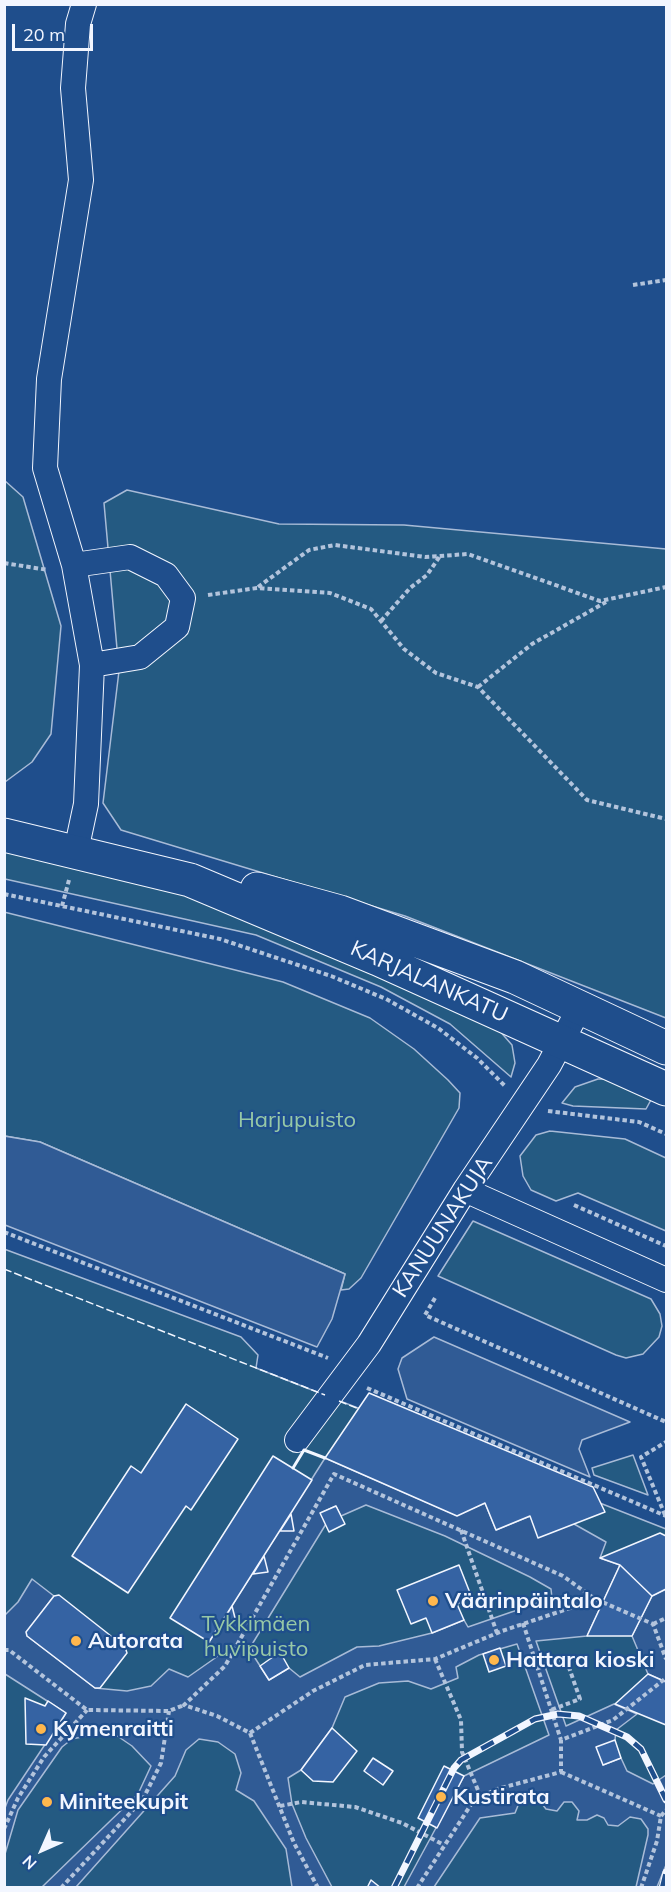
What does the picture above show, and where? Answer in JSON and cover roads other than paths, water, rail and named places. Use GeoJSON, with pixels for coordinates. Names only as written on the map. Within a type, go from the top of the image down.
{"type":"FeatureCollection","features":[{"type":"Feature","properties":{"kind":"main road","name":"KARJALANKATU"},"geometry":{"type":"LineString","coordinates":[[4,835],[190,880],[378,959],[666,1089]]}},
{"type":"Feature","properties":{"kind":"main road","name":"KARJALANKATU"},"geometry":{"type":"LineString","coordinates":[[190,880],[240,884],[340,912],[514,977],[666,1048]]}},
{"type":"Feature","properties":{"kind":"street"},"geometry":{"type":"LineString","coordinates":[[76,851],[86,804],[92,665],[74,565],[45,468],[50,379],[81,180],[73,88],[78,24],[84,4]]}},
{"type":"Feature","properties":{"kind":"street"},"geometry":{"type":"LineString","coordinates":[[74,565],[130,557],[166,575],[183,598],[177,627],[140,657],[92,665]]}},
{"type":"Feature","properties":{"kind":"street","name":"KANUUNAKUJA"},"geometry":{"type":"LineString","coordinates":[[297,1440],[369,1344],[465,1190],[563,1041],[580,1007]]}},
{"type":"Feature","properties":{"kind":"street"},"geometry":{"type":"LineString","coordinates":[[465,1190],[666,1280]]}},
{"type":"Feature","properties":{"kind":"railway"},"geometry":{"type":"LineString","coordinates":[[394,1888],[454,1768],[461,1760],[535,1719],[558,1714],[579,1716],[627,1737],[641,1749],[666,1800]]}},
{"type":"Feature","properties":{"kind":"railway"},"geometry":{"type":"LineString","coordinates":[[662,1888],[666,1872]]}},
{"type":"Feature","properties":{"kind":"place","name":"Väärinpäintalo"},"geometry":{"type":"Point","coordinates":[433,1601]}},
{"type":"Feature","properties":{"kind":"place","name":"Autorata"},"geometry":{"type":"Point","coordinates":[76,1641]}},
{"type":"Feature","properties":{"kind":"place","name":"Hattara kioski"},"geometry":{"type":"Point","coordinates":[494,1660]}},
{"type":"Feature","properties":{"kind":"place","name":"Kymenraitti"},"geometry":{"type":"Point","coordinates":[41,1729]}},
{"type":"Feature","properties":{"kind":"place","name":"Kustirata"},"geometry":{"type":"Point","coordinates":[441,1797]}},
{"type":"Feature","properties":{"kind":"place","name":"Miniteekupit"},"geometry":{"type":"Point","coordinates":[47,1802]}},
{"type":"Feature","properties":{"kind":"park label","name":"Harjupuisto"},"geometry":{"type":"Point","coordinates":[297,1120]}},
{"type":"Feature","properties":{"kind":"park label","name":"Tykkimäen huvipuisto"},"geometry":{"type":"Point","coordinates":[256,1637]}}]}
